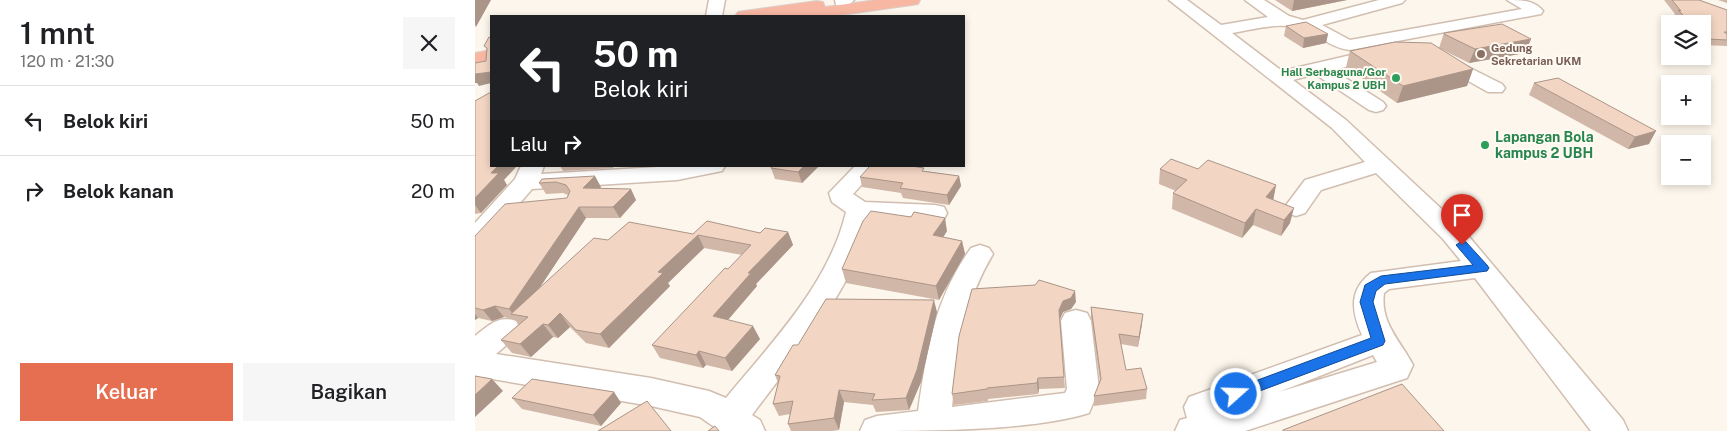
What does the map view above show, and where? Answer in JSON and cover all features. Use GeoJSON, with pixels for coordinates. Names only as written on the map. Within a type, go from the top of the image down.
{"type":"FeatureCollection","features":[{"type":"Feature","properties":{"kind":"highway"},"geometry":{"type":"LineString","coordinates":[[753,15],[840,4],[911,0]]}},
{"type":"Feature","properties":{"kind":"highway"},"geometry":{"type":"LineString","coordinates":[[802,15],[840,4]]}},
{"type":"Feature","properties":{"kind":"highway"},"geometry":{"type":"LineString","coordinates":[[475,59],[490,56]]}},
{"type":"Feature","properties":{"kind":"highway"},"geometry":{"type":"LineString","coordinates":[[475,67],[490,64]]}},
{"type":"Feature","properties":{"kind":"street"},"geometry":{"type":"LineString","coordinates":[[714,15],[717,0]]}},
{"type":"Feature","properties":{"kind":"street"},"geometry":{"type":"LineString","coordinates":[[1177,0],[1339,124],[1452,233],[1611,431]]}},
{"type":"Feature","properties":{"kind":"street"},"geometry":{"type":"LineString","coordinates":[[1253,0],[1283,19],[1298,25],[1309,24],[1373,3],[1397,0]]}},
{"type":"Feature","properties":{"kind":"street"},"geometry":{"type":"LineString","coordinates":[[1309,24],[1341,44],[1351,45],[1535,11],[1531,7],[1515,0]]}},
{"type":"Feature","properties":{"kind":"street"},"geometry":{"type":"LineString","coordinates":[[1218,31],[1283,19]]}},
{"type":"Feature","properties":{"kind":"street"},"geometry":{"type":"LineString","coordinates":[[1280,77],[1384,53],[1423,51],[1495,88]]}},
{"type":"Feature","properties":{"kind":"street"},"geometry":{"type":"LineString","coordinates":[[1318,68],[1376,106]]}},
{"type":"Feature","properties":{"kind":"street"},"geometry":{"type":"LineString","coordinates":[[1296,208],[1313,185],[1337,176],[1381,165]]}},
{"type":"Feature","properties":{"kind":"street"},"geometry":{"type":"LineString","coordinates":[[475,239],[505,206],[529,174],[679,170],[705,167]]}},
{"type":"Feature","properties":{"kind":"street"},"geometry":{"type":"LineString","coordinates":[[867,167],[841,193],[841,197],[859,210],[901,210],[935,213]]}},
{"type":"Feature","properties":{"kind":"street"},"geometry":{"type":"LineString","coordinates":[[505,206],[537,204]]}},
{"type":"Feature","properties":{"kind":"street"},"geometry":{"type":"LineString","coordinates":[[475,363],[651,392],[709,405],[739,425],[846,256],[858,223],[859,210]]}},
{"type":"Feature","properties":{"kind":"street"},"geometry":{"type":"LineString","coordinates":[[933,423],[945,331],[966,272],[979,254]]}},
{"type":"Feature","properties":{"kind":"street"},"geometry":{"type":"LineString","coordinates":[[1203,424],[1389,372],[1397,366],[1379,341],[1367,302],[1370,288],[1381,280],[1482,268]]}},
{"type":"Feature","properties":{"kind":"street"},"geometry":{"type":"LineString","coordinates":[[877,431],[1066,408],[1077,403],[1083,389],[1075,321]]}},
{"type":"Feature","properties":{"kind":"street"},"geometry":{"type":"LineString","coordinates":[[475,353],[505,329]]}},
{"type":"Feature","properties":{"kind":"street"},"geometry":{"type":"LineString","coordinates":[[1203,424],[1379,341]]}},
{"type":"Feature","properties":{"kind":"building"},"geometry":{"type":"Polygon","coordinates":[[[1672,0],[1699,0],[1727,10],[1727,32],[1724,32],[1727,34],[1727,40],[1711,39],[1711,15],[1683,15],[1678,10],[1681,11],[1672,0]]]}},
{"type":"Feature","properties":{"kind":"building"},"geometry":{"type":"Polygon","coordinates":[[[1306,22],[1328,34],[1304,38],[1286,26],[1306,22]]]}},
{"type":"Feature","properties":{"kind":"building"},"geometry":{"type":"Polygon","coordinates":[[[1502,24],[1531,39],[1475,49],[1444,34],[1444,33],[1502,24]]]}},
{"type":"Feature","properties":{"kind":"building"},"geometry":{"type":"Polygon","coordinates":[[[490,38],[490,72],[475,74],[475,63],[486,61],[487,48],[484,46],[490,38]]]}},
{"type":"Feature","properties":{"kind":"building"},"geometry":{"type":"Polygon","coordinates":[[[1395,42],[1431,43],[1473,69],[1403,86],[1350,51],[1395,42]]]}},
{"type":"Feature","properties":{"kind":"building"},"geometry":{"type":"Polygon","coordinates":[[[1558,78],[1656,131],[1635,137],[1534,83],[1558,78]]]}},
{"type":"Feature","properties":{"kind":"building"},"geometry":{"type":"Polygon","coordinates":[[[490,93],[490,167],[497,167],[491,173],[499,173],[475,198],[475,101],[490,93]]]}},
{"type":"Feature","properties":{"kind":"building"},"geometry":{"type":"Polygon","coordinates":[[[1171,159],[1198,169],[1208,160],[1276,185],[1266,197],[1294,208],[1284,220],[1256,209],[1245,223],[1173,193],[1187,180],[1160,169],[1171,159]]]}},
{"type":"Feature","properties":{"kind":"building"},"geometry":{"type":"Polygon","coordinates":[[[772,167],[803,167],[798,172],[772,167]]]}},
{"type":"Feature","properties":{"kind":"building"},"geometry":{"type":"Polygon","coordinates":[[[869,167],[918,167],[924,168],[922,171],[959,176],[947,195],[900,188],[903,183],[860,177],[869,167]]]}},
{"type":"Feature","properties":{"kind":"building"},"geometry":{"type":"Polygon","coordinates":[[[595,176],[583,188],[631,189],[613,207],[579,207],[509,309],[495,306],[483,310],[475,308],[475,236],[505,204],[567,198],[570,191],[566,185],[556,182],[539,183],[542,179],[595,176]]]}},
{"type":"Feature","properties":{"kind":"building"},"geometry":{"type":"Polygon","coordinates":[[[871,211],[911,217],[914,212],[945,218],[933,235],[962,241],[936,286],[842,269],[863,221],[871,211]]]}},
{"type":"Feature","properties":{"kind":"building"},"geometry":{"type":"Polygon","coordinates":[[[707,221],[760,233],[765,228],[788,232],[748,273],[751,273],[713,316],[753,326],[725,358],[699,351],[696,355],[652,345],[725,268],[728,269],[751,245],[698,235],[658,272],[663,273],[600,334],[576,330],[560,313],[548,325],[543,324],[520,344],[501,340],[528,317],[511,314],[594,238],[608,240],[629,222],[693,234],[707,221]]]}},
{"type":"Feature","properties":{"kind":"building"},"geometry":{"type":"Polygon","coordinates":[[[1039,280],[1075,291],[1071,298],[1063,301],[1059,310],[1064,377],[1038,378],[1037,383],[952,394],[959,336],[972,289],[1035,285],[1039,280]]]}},
{"type":"Feature","properties":{"kind":"building"},"geometry":{"type":"Polygon","coordinates":[[[826,299],[934,300],[917,370],[906,398],[872,400],[875,394],[839,390],[834,418],[788,424],[793,401],[773,404],[780,376],[775,375],[793,345],[798,345],[826,299]]]}},
{"type":"Feature","properties":{"kind":"building"},"geometry":{"type":"Polygon","coordinates":[[[1091,307],[1143,314],[1139,337],[1119,334],[1126,370],[1141,368],[1147,389],[1094,396],[1101,379],[1091,307]]]}},
{"type":"Feature","properties":{"kind":"building"},"geometry":{"type":"Polygon","coordinates":[[[475,376],[492,379],[475,395],[475,376]]]}},
{"type":"Feature","properties":{"kind":"building"},"geometry":{"type":"Polygon","coordinates":[[[532,379],[614,392],[593,415],[512,398],[532,379]]]}},
{"type":"Feature","properties":{"kind":"building"},"geometry":{"type":"Polygon","coordinates":[[[1402,384],[1444,431],[1283,431],[1283,430],[1402,384]]]}},
{"type":"Feature","properties":{"kind":"building"},"geometry":{"type":"Polygon","coordinates":[[[647,401],[671,431],[598,431],[647,401]]]}},
{"type":"Feature","properties":{"kind":"building"},"geometry":{"type":"Polygon","coordinates":[[[715,426],[719,431],[708,431],[715,426]]]}},
{"type":"Feature","properties":{"kind":"place","name":"Gedung Sekretarian UKM"},"geometry":{"type":"Point","coordinates":[1481,54]}},
{"type":"Feature","properties":{"kind":"place","name":"Hall Serbaguna/Gor Kampus 2 UBH"},"geometry":{"type":"Point","coordinates":[1396,78]}},
{"type":"Feature","properties":{"kind":"place","name":"Lapangan Bola kampus 2 UBH"},"geometry":{"type":"Point","coordinates":[1485,145]}},
{"type":"Feature","properties":{"kind":"route"},"geometry":{"type":"LineString","coordinates":[[1236,394],[1379,341],[1367,302],[1370,288],[1381,280],[1482,268],[1462,245]]}}]}
